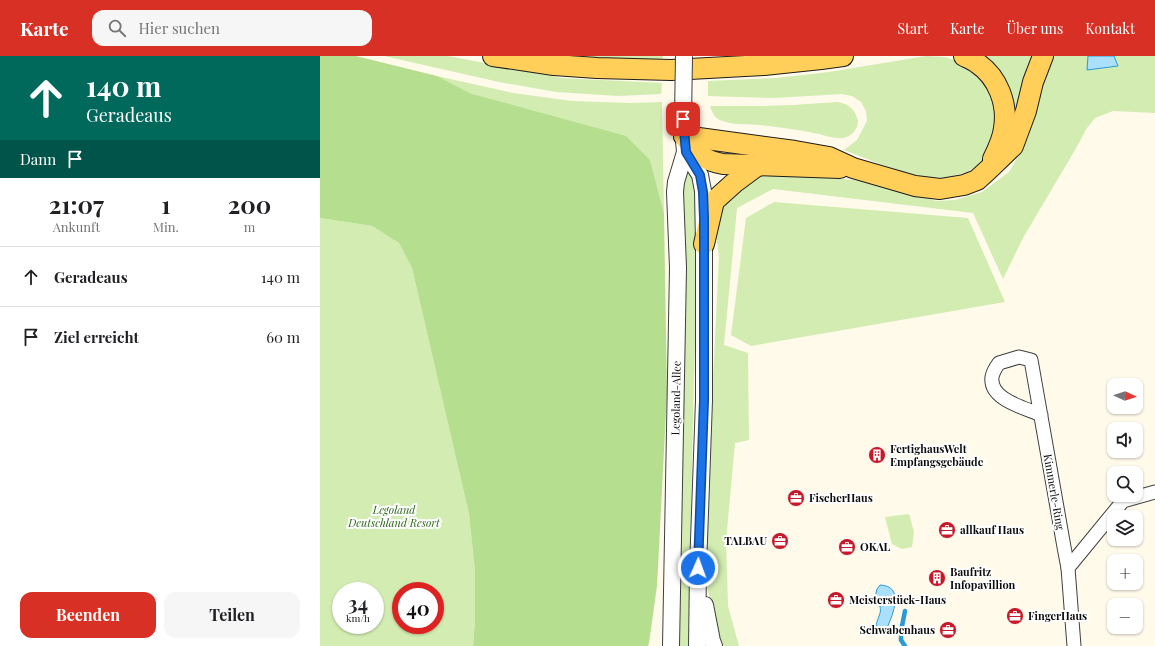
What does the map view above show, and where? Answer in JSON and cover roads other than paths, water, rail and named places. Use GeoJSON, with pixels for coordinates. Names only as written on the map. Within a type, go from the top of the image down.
{"type":"FeatureCollection","features":[{"type":"Feature","properties":{"kind":"main road"},"geometry":{"type":"LineString","coordinates":[[493,56],[554,65],[671,70],[764,65],[821,60],[843,56]]}},
{"type":"Feature","properties":{"kind":"main road"},"geometry":{"type":"LineString","coordinates":[[964,56],[978,63],[990,74],[1000,90],[1005,109],[1001,142],[988,170]]}},
{"type":"Feature","properties":{"kind":"main road"},"geometry":{"type":"LineString","coordinates":[[684,136],[830,157],[853,168],[915,186],[940,189],[964,185],[977,180],[1013,146],[1026,111],[1033,82],[1043,56]]}},
{"type":"Feature","properties":{"kind":"main road"},"geometry":{"type":"LineString","coordinates":[[684,136],[704,159],[722,164],[831,169],[853,168]]}},
{"type":"Feature","properties":{"kind":"main road"},"geometry":{"type":"LineString","coordinates":[[704,244],[714,201],[734,183],[757,166]]}},
{"type":"Feature","properties":{"kind":"street"},"geometry":{"type":"LineString","coordinates":[[684,56],[684,136],[700,175],[703,192],[704,400],[698,568],[697,646]]}},
{"type":"Feature","properties":{"kind":"street","name":"Legoland-Allee"},"geometry":{"type":"LineString","coordinates":[[670,646],[678,268],[674,192],[684,136]]}},
{"type":"Feature","properties":{"kind":"street","name":"Kimmerle-Ring"},"geometry":{"type":"LineString","coordinates":[[1041,415],[1014,405],[1000,395],[992,384],[992,376],[999,362],[1019,357],[1032,360],[1068,568],[1074,646]]}},
{"type":"Feature","properties":{"kind":"street"},"geometry":{"type":"LineString","coordinates":[[1068,568],[1123,501],[1155,492]]}},
{"type":"Feature","properties":{"kind":"street"},"geometry":{"type":"LineString","coordinates":[[698,568],[714,646]]}},
{"type":"Feature","properties":{"kind":"water"},"geometry":{"type":"Polygon","coordinates":[[[1088,56],[1114,56],[1118,66],[1087,70],[1088,56]]]}},
{"type":"Feature","properties":{"kind":"water"},"geometry":{"type":"Polygon","coordinates":[[[880,585],[888,587],[895,595],[892,616],[887,628],[881,629],[876,625],[880,614],[880,605],[875,597],[877,589],[880,585]]]}},
{"type":"Feature","properties":{"kind":"waterway"},"geometry":{"type":"LineString","coordinates":[[905,611],[901,631],[901,640],[905,646]]}},
{"type":"Feature","properties":{"kind":"place","name":"FertighausWelt Empfangsgebäude"},"geometry":{"type":"Point","coordinates":[877,455]}},
{"type":"Feature","properties":{"kind":"place","name":"FischerHaus"},"geometry":{"type":"Point","coordinates":[796,498]}},
{"type":"Feature","properties":{"kind":"place","name":"allkauf Haus"},"geometry":{"type":"Point","coordinates":[947,530]}},
{"type":"Feature","properties":{"kind":"place","name":"TALBAU"},"geometry":{"type":"Point","coordinates":[780,541]}},
{"type":"Feature","properties":{"kind":"place","name":"OKAL"},"geometry":{"type":"Point","coordinates":[847,547]}},
{"type":"Feature","properties":{"kind":"place","name":"Baufritz Infopavillion"},"geometry":{"type":"Point","coordinates":[937,578]}},
{"type":"Feature","properties":{"kind":"place","name":"Meisterstück-Haus"},"geometry":{"type":"Point","coordinates":[836,600]}},
{"type":"Feature","properties":{"kind":"place","name":"FingerHaus"},"geometry":{"type":"Point","coordinates":[1015,616]}},
{"type":"Feature","properties":{"kind":"place","name":"Schwabenhaus"},"geometry":{"type":"Point","coordinates":[948,630]}},
{"type":"Feature","properties":{"kind":"park label","name":"Legoland Deutschland Resort"},"geometry":{"type":"Point","coordinates":[394,516]}}]}
